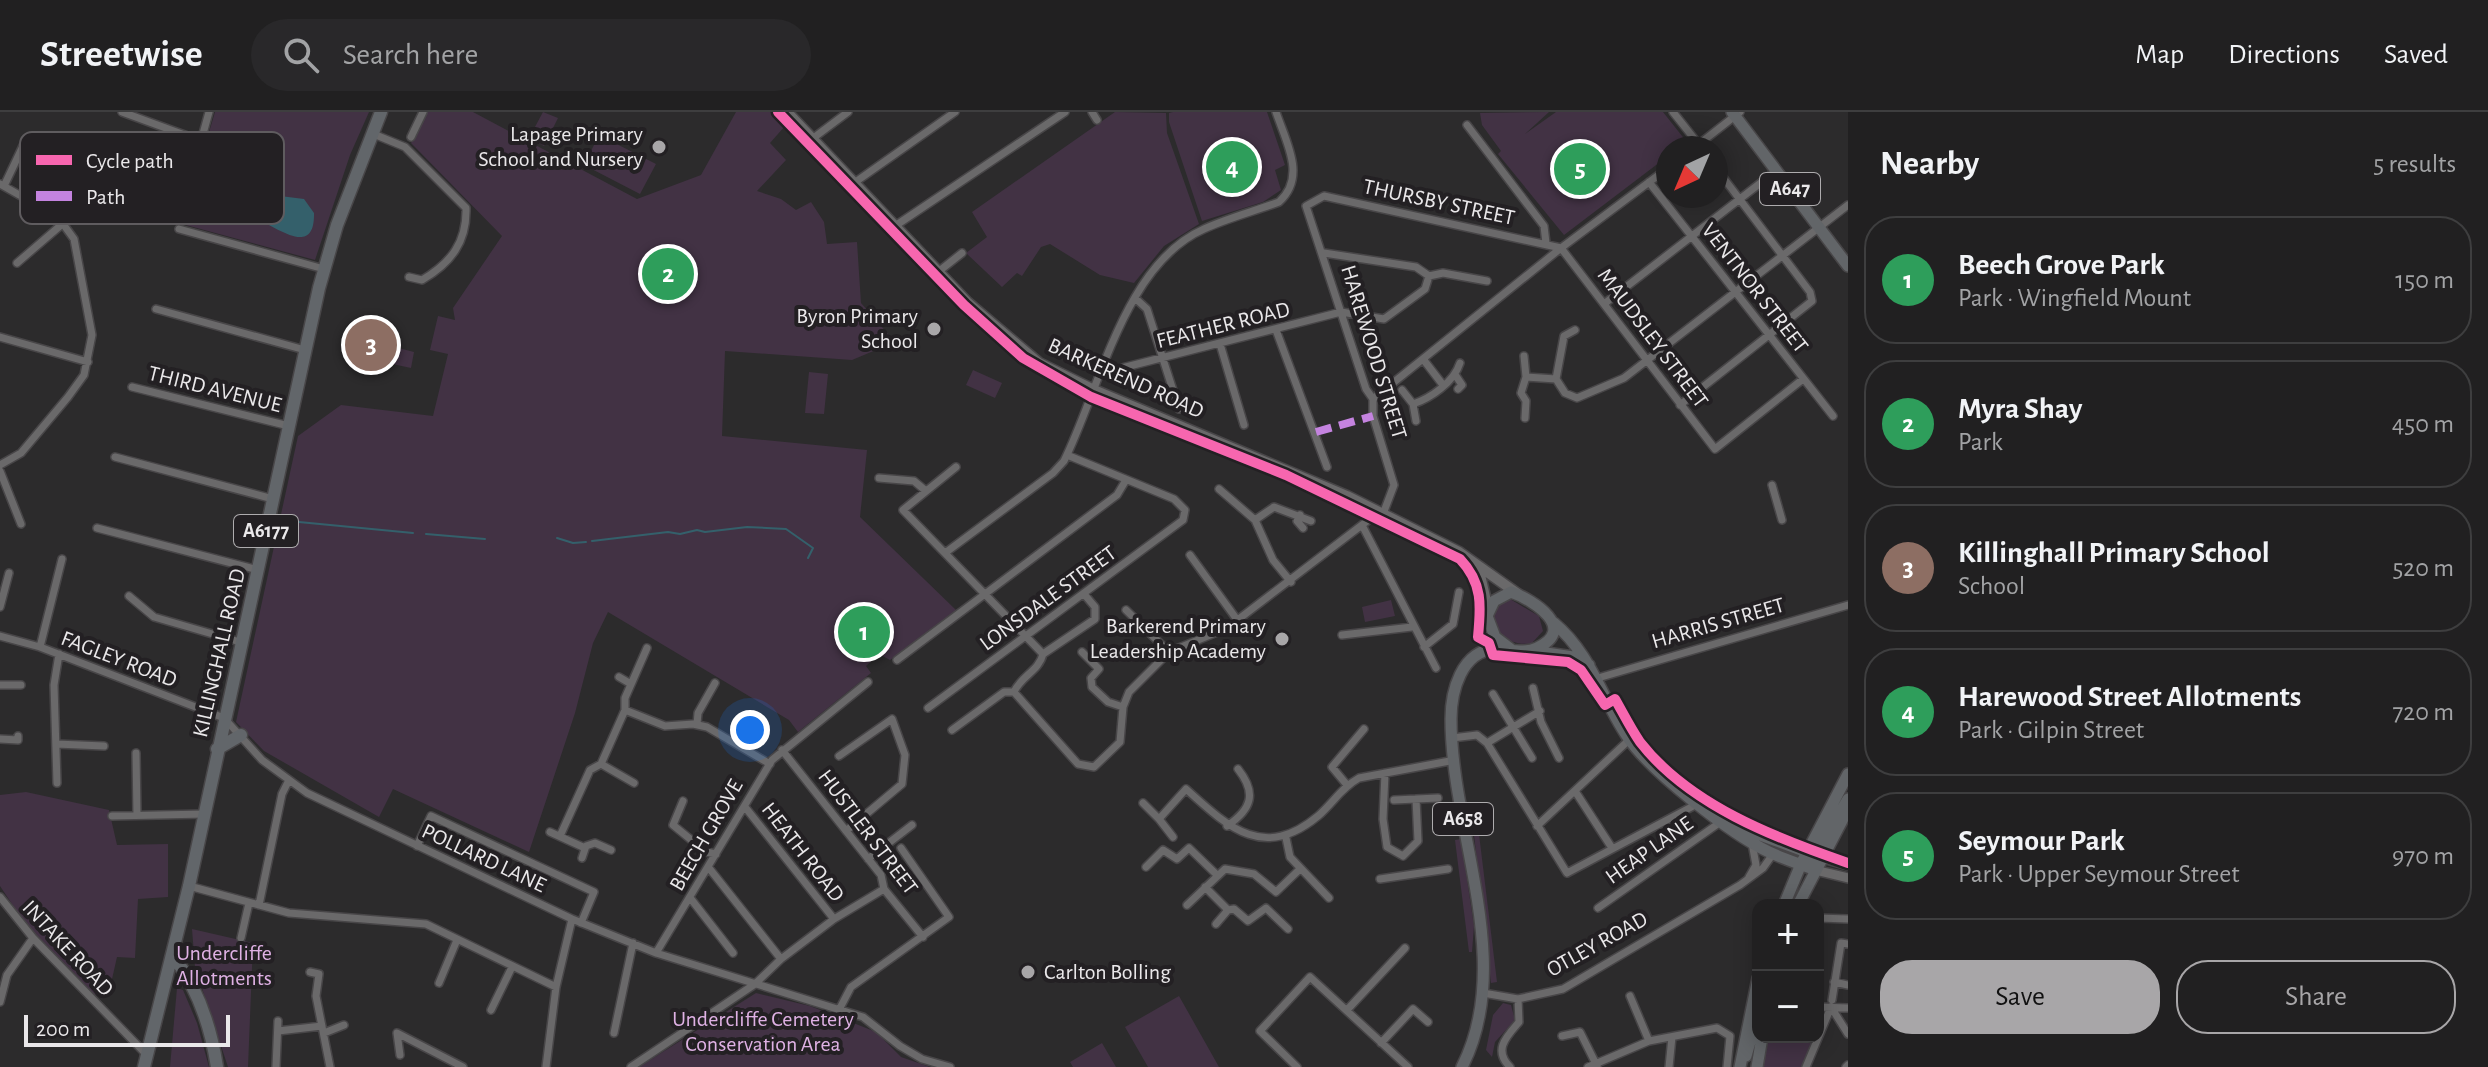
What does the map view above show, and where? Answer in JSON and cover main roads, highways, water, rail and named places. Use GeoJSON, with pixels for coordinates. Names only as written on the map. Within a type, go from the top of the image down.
{"type":"FeatureCollection","features":[{"type":"Feature","properties":{"kind":"highway","name":"KILLINGHALL ROAD"},"geometry":{"type":"LineString","coordinates":[[146,1061],[189,886],[324,269],[381,112]]}},
{"type":"Feature","properties":{"kind":"highway"},"geometry":{"type":"LineString","coordinates":[[217,749],[241,735]]}},
{"type":"Feature","properties":{"kind":"highway"},"geometry":{"type":"LineString","coordinates":[[173,956],[186,974],[203,1010],[217,1067]]}},
{"type":"Feature","properties":{"kind":"main road","name":"BARKEREND ROAD"},"geometry":{"type":"LineString","coordinates":[[787,112],[938,272],[1004,337],[1039,363],[1094,390],[1288,469],[1381,513],[1471,561],[1520,595]]}},
{"type":"Feature","properties":{"kind":"main road","name":"A647"},"geometry":{"type":"LineString","coordinates":[[1735,113],[1848,266]]}},
{"type":"Feature","properties":{"kind":"main road"},"geometry":{"type":"LineString","coordinates":[[1471,561],[1481,579],[1495,637],[1512,650]]}},
{"type":"Feature","properties":{"kind":"main road"},"geometry":{"type":"LineString","coordinates":[[1487,613],[1504,593],[1520,595],[1542,608],[1583,653],[1629,740],[1699,803],[1751,842],[1815,870]]}},
{"type":"Feature","properties":{"kind":"main road","name":"A658"},"geometry":{"type":"LineString","coordinates":[[1462,1067],[1481,1015],[1483,993],[1481,944],[1452,738],[1452,690],[1469,662],[1479,653],[1487,613]]}},
{"type":"Feature","properties":{"kind":"main road"},"geometry":{"type":"LineString","coordinates":[[1529,650],[1547,640],[1554,623]]}},
{"type":"Feature","properties":{"kind":"main road"},"geometry":{"type":"LineString","coordinates":[[1479,653],[1529,650],[1573,657],[1589,666]]}},
{"type":"Feature","properties":{"kind":"main road"},"geometry":{"type":"LineString","coordinates":[[1801,899],[1815,870],[1815,855],[1848,774]]}},
{"type":"Feature","properties":{"kind":"main road"},"geometry":{"type":"LineString","coordinates":[[1815,855],[1848,799]]}},
{"type":"Feature","properties":{"kind":"main road"},"geometry":{"type":"LineString","coordinates":[[1786,899],[1801,864],[1815,855],[1848,809]]}},
{"type":"Feature","properties":{"kind":"main road"},"geometry":{"type":"LineString","coordinates":[[1722,821],[1815,855]]}},
{"type":"Feature","properties":{"kind":"main road"},"geometry":{"type":"LineString","coordinates":[[1740,1067],[1752,1008]]}},
{"type":"Feature","properties":{"kind":"main road"},"geometry":{"type":"LineString","coordinates":[[1740,1067],[1752,1043]]}},
{"type":"Feature","properties":{"kind":"main road"},"geometry":{"type":"LineString","coordinates":[[1757,1067],[1761,1043]]}},
{"type":"Feature","properties":{"kind":"water"},"geometry":{"type":"Polygon","coordinates":[[[284,196],[304,199],[314,213],[313,227],[301,237],[266,224],[284,224],[284,196]]]}},
{"type":"Feature","properties":{"kind":"waterway"},"geometry":{"type":"LineString","coordinates":[[299,522],[413,533]]}},
{"type":"Feature","properties":{"kind":"waterway"},"geometry":{"type":"LineString","coordinates":[[592,541],[697,530],[705,532],[747,527],[786,529],[813,548],[808,558]]}},
{"type":"Feature","properties":{"kind":"waterway"},"geometry":{"type":"LineString","coordinates":[[426,534],[485,539]]}},
{"type":"Feature","properties":{"kind":"waterway"},"geometry":{"type":"LineString","coordinates":[[557,538],[573,543],[586,542]]}},
{"type":"Feature","properties":{"kind":"place","name":"Lapage Primary School and Nursery"},"geometry":{"type":"Point","coordinates":[659,147]}},
{"type":"Feature","properties":{"kind":"place","name":"Harewood Street Allotments"},"geometry":{"type":"Point","coordinates":[1232,167]}},
{"type":"Feature","properties":{"kind":"place","name":"Seymour Park"},"geometry":{"type":"Point","coordinates":[1580,169]}},
{"type":"Feature","properties":{"kind":"place","name":"Myra Shay"},"geometry":{"type":"Point","coordinates":[668,274]}},
{"type":"Feature","properties":{"kind":"place","name":"Byron Primary School"},"geometry":{"type":"Point","coordinates":[934,329]}},
{"type":"Feature","properties":{"kind":"place","name":"Killinghall Primary School"},"geometry":{"type":"Point","coordinates":[371,345]}},
{"type":"Feature","properties":{"kind":"place","name":"Beech Grove Park"},"geometry":{"type":"Point","coordinates":[864,632]}},
{"type":"Feature","properties":{"kind":"place","name":"Barkerend Primary Leadership Academy"},"geometry":{"type":"Point","coordinates":[1282,639]}},
{"type":"Feature","properties":{"kind":"place","name":"Carlton Bolling"},"geometry":{"type":"Point","coordinates":[1028,972]}},
{"type":"Feature","properties":{"kind":"park label","name":"Undercliffe Allotments"},"geometry":{"type":"Point","coordinates":[224,966]}},
{"type":"Feature","properties":{"kind":"park label","name":"Undercliffe Cemetery Conservation Area"},"geometry":{"type":"Point","coordinates":[763,1032]}}]}
